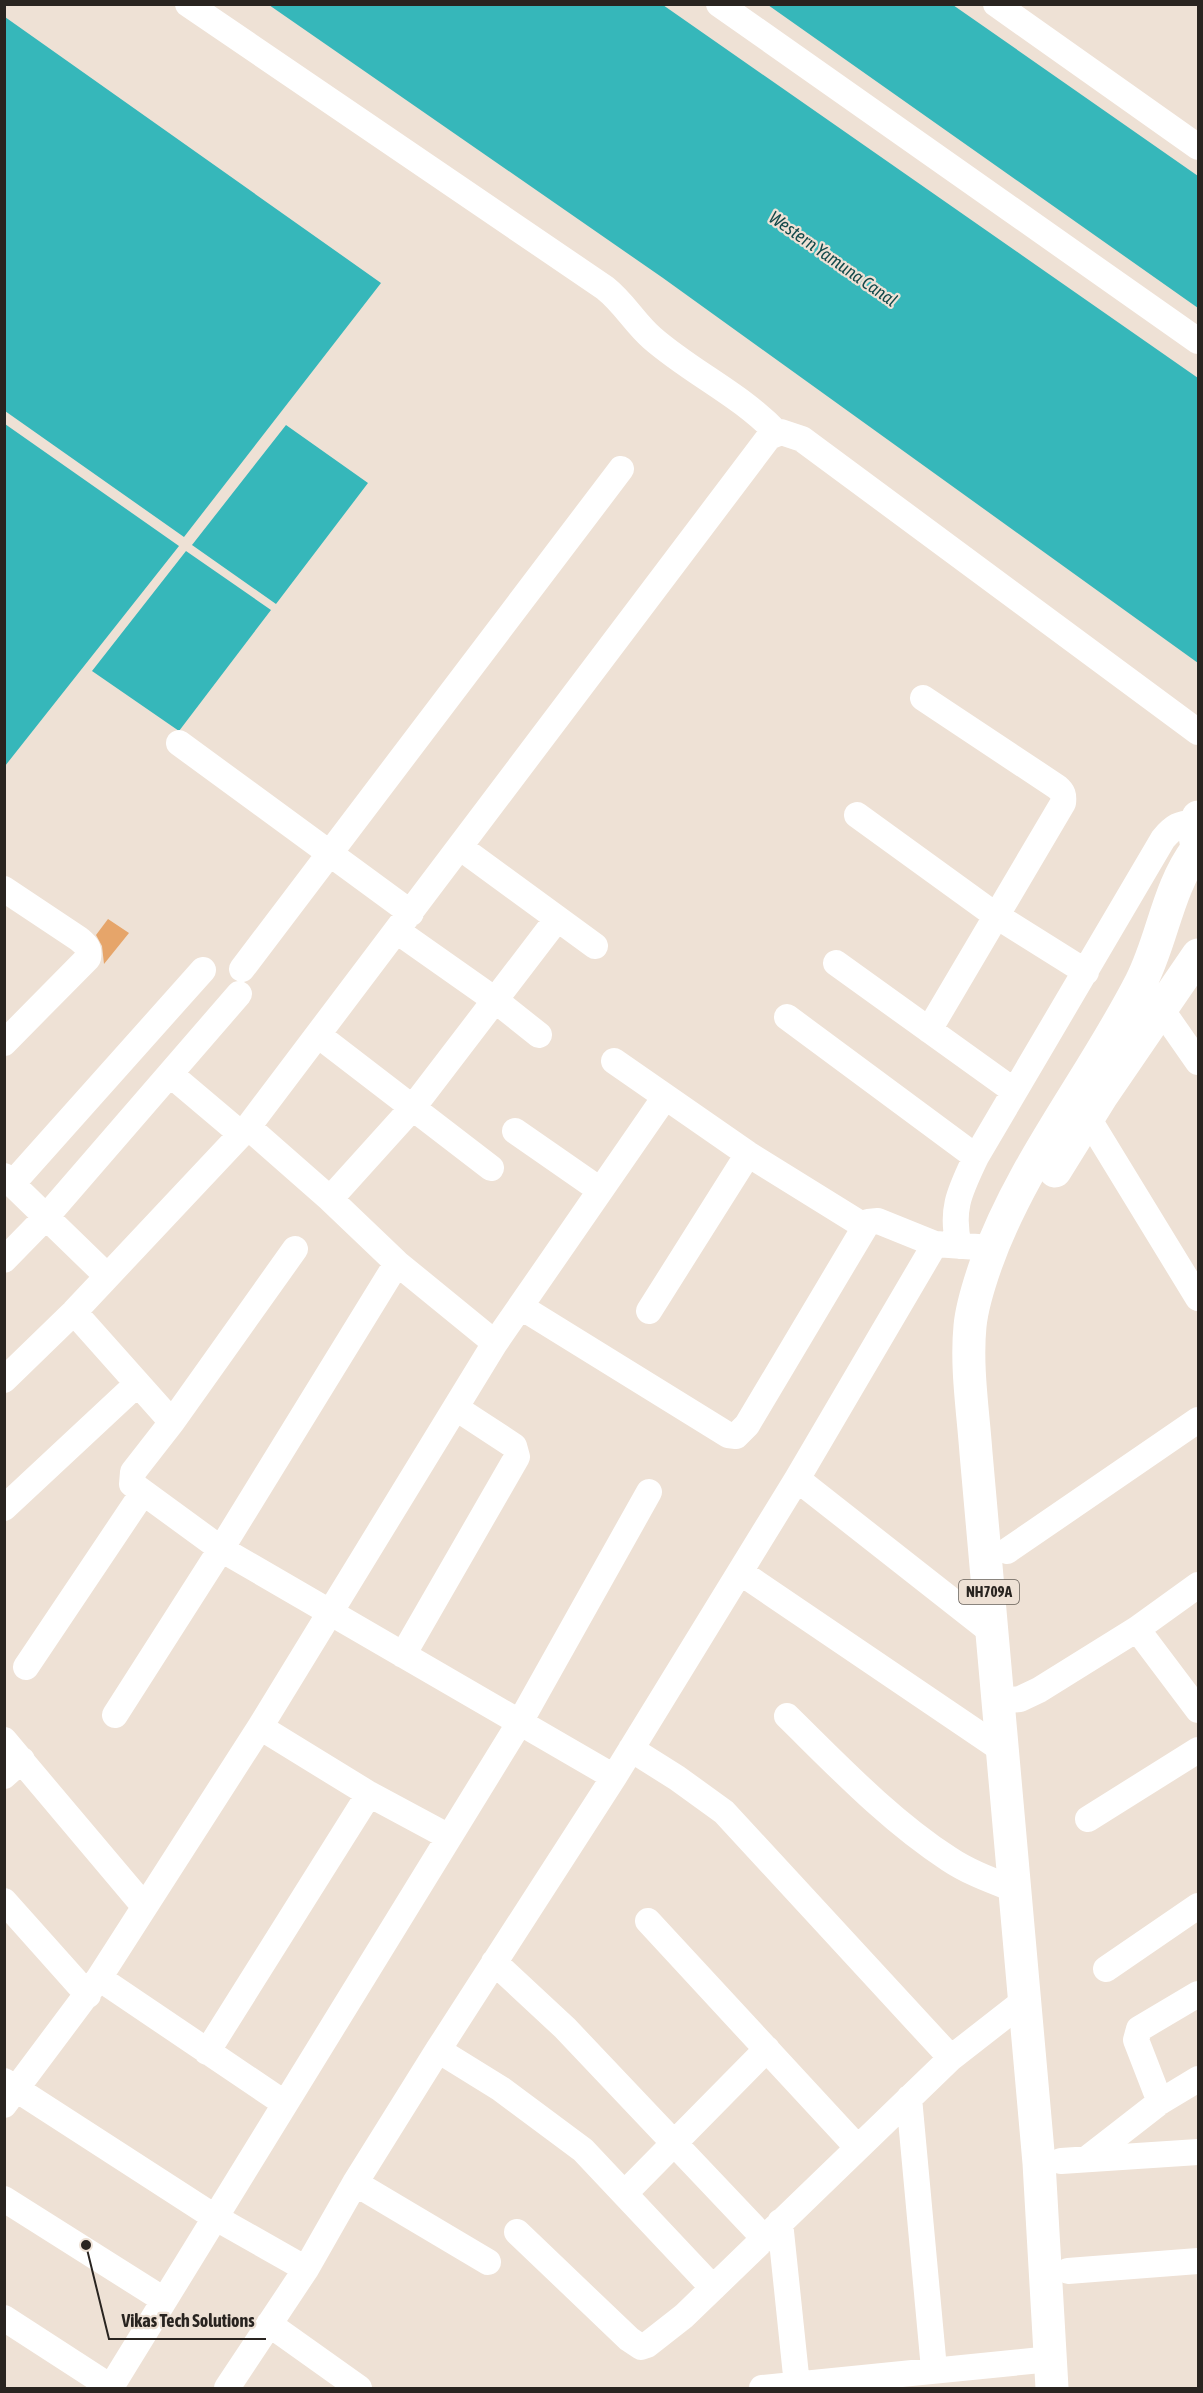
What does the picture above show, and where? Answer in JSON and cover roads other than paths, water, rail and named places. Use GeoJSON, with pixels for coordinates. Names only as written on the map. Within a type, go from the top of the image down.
{"type":"FeatureCollection","features":[{"type":"Feature","properties":{"kind":"highway","name":"NH709A"},"geometry":{"type":"LineString","coordinates":[[1075,2388],[1068,2271],[1075,2159],[1009,1700],[993,1633],[969,1354],[970,1325],[992,1248],[1024,1180],[1142,981],[1176,885],[1198,836]]}},
{"type":"Feature","properties":{"kind":"highway","name":"NH709A"},"geometry":{"type":"LineString","coordinates":[[1052,2374],[1039,2163],[1016,1890],[1001,1749],[1009,1700],[1007,1551],[991,1353],[992,1328],[999,1296],[1023,1230],[1043,1191],[1088,1118],[1198,956]]}},
{"type":"Feature","properties":{"kind":"street"},"geometry":{"type":"LineString","coordinates":[[188,4],[604,288],[620,300],[652,338],[746,404],[777,433]]}},
{"type":"Feature","properties":{"kind":"street"},"geometry":{"type":"LineString","coordinates":[[719,4],[1198,341]]}},
{"type":"Feature","properties":{"kind":"street"},"geometry":{"type":"LineString","coordinates":[[996,4],[1198,147]]}},
{"type":"Feature","properties":{"kind":"street"},"geometry":{"type":"LineString","coordinates":[[4,1380],[74,1312],[245,1130],[461,848],[759,447],[777,433],[785,432],[802,439],[1198,732]]}},
{"type":"Feature","properties":{"kind":"street"},"geometry":{"type":"LineString","coordinates":[[4,1260],[46,1217],[170,1074],[240,981],[329,853],[621,469]]}},
{"type":"Feature","properties":{"kind":"street"},"geometry":{"type":"LineString","coordinates":[[923,698],[1063,792],[1063,803],[929,1030]]}},
{"type":"Feature","properties":{"kind":"street"},"geometry":{"type":"LineString","coordinates":[[179,743],[329,853],[404,922],[539,1035]]}},
{"type":"Feature","properties":{"kind":"street"},"geometry":{"type":"LineString","coordinates":[[857,815],[995,915],[1086,972]]}},
{"type":"Feature","properties":{"kind":"street"},"geometry":{"type":"LineString","coordinates":[[227,2388],[306,2269],[355,2183],[438,2050],[614,1777],[798,1479],[947,1245],[954,1227],[958,1195],[976,1157],[1163,839],[1172,828],[1183,822],[1198,836]]}},
{"type":"Feature","properties":{"kind":"street"},"geometry":{"type":"LineString","coordinates":[[461,848],[595,946]]}},
{"type":"Feature","properties":{"kind":"street"},"geometry":{"type":"LineString","coordinates":[[4,1043],[88,958],[89,953],[87,946],[79,939],[7,894]]}},
{"type":"Feature","properties":{"kind":"street"},"geometry":{"type":"LineString","coordinates":[[330,1199],[414,1106],[557,919]]}},
{"type":"Feature","properties":{"kind":"street"},"geometry":{"type":"LineString","coordinates":[[836,963],[1014,1091]]}},
{"type":"Feature","properties":{"kind":"street"},"geometry":{"type":"LineString","coordinates":[[107,1276],[8,1180],[203,970]]}},
{"type":"Feature","properties":{"kind":"street"},"geometry":{"type":"LineString","coordinates":[[1161,1010],[1198,1062]]}},
{"type":"Feature","properties":{"kind":"street"},"geometry":{"type":"LineString","coordinates":[[787,1017],[976,1157]]}},
{"type":"Feature","properties":{"kind":"street"},"geometry":{"type":"LineString","coordinates":[[318,1035],[414,1106],[491,1168]]}},
{"type":"Feature","properties":{"kind":"street"},"geometry":{"type":"LineString","coordinates":[[614,1061],[748,1154],[864,1226]]}},
{"type":"Feature","properties":{"kind":"street"},"geometry":{"type":"LineString","coordinates":[[170,1074],[245,1130],[330,1199],[397,1263],[495,1343]]}},
{"type":"Feature","properties":{"kind":"street"},"geometry":{"type":"LineString","coordinates":[[306,2269],[216,2218],[8,2092],[94,1986],[260,1727],[495,1343],[665,1097]]}},
{"type":"Feature","properties":{"kind":"street"},"geometry":{"type":"LineString","coordinates":[[1088,1118],[1198,1298]]}},
{"type":"Feature","properties":{"kind":"street"},"geometry":{"type":"LineString","coordinates":[[515,1131],[600,1190]]}},
{"type":"Feature","properties":{"kind":"street"},"geometry":{"type":"LineString","coordinates":[[650,1311],[748,1154]]}},
{"type":"Feature","properties":{"kind":"street"},"geometry":{"type":"LineString","coordinates":[[521,1307],[728,1435],[736,1436],[747,1425],[864,1226],[872,1220],[947,1245],[992,1248]]}},
{"type":"Feature","properties":{"kind":"street"},"geometry":{"type":"LineString","coordinates":[[295,1249],[134,1472],[130,1481],[142,1494],[221,1549],[614,1777]]}},
{"type":"Feature","properties":{"kind":"street"},"geometry":{"type":"LineString","coordinates":[[115,1715],[221,1549],[397,1263]]}},
{"type":"Feature","properties":{"kind":"street"},"geometry":{"type":"LineString","coordinates":[[74,1312],[172,1422]]}},
{"type":"Feature","properties":{"kind":"street"},"geometry":{"type":"LineString","coordinates":[[4,1508],[137,1384]]}},
{"type":"Feature","properties":{"kind":"street"},"geometry":{"type":"LineString","coordinates":[[403,1655],[518,1457],[513,1446],[456,1408]]}},
{"type":"Feature","properties":{"kind":"street"},"geometry":{"type":"LineString","coordinates":[[1007,1551],[1198,1419]]}},
{"type":"Feature","properties":{"kind":"street"},"geometry":{"type":"LineString","coordinates":[[798,1479],[993,1633]]}},
{"type":"Feature","properties":{"kind":"street"},"geometry":{"type":"LineString","coordinates":[[4,2318],[112,2388],[284,2103],[520,1722],[649,1492]]}},
{"type":"Feature","properties":{"kind":"street"},"geometry":{"type":"LineString","coordinates":[[26,1667],[142,1494]]}},
{"type":"Feature","properties":{"kind":"street"},"geometry":{"type":"LineString","coordinates":[[740,1572],[1001,1749]]}},
{"type":"Feature","properties":{"kind":"street"},"geometry":{"type":"LineString","coordinates":[[1009,1700],[1039,1690],[1137,1629],[1198,1585]]}},
{"type":"Feature","properties":{"kind":"street"},"geometry":{"type":"LineString","coordinates":[[1137,1629],[1198,1710]]}},
{"type":"Feature","properties":{"kind":"street"},"geometry":{"type":"LineString","coordinates":[[787,1716],[867,1793],[928,1844],[971,1872],[1016,1890]]}},
{"type":"Feature","properties":{"kind":"street"},"geometry":{"type":"LineString","coordinates":[[260,1727],[369,1794],[449,1837]]}},
{"type":"Feature","properties":{"kind":"street"},"geometry":{"type":"LineString","coordinates":[[4,1740],[13,1768],[144,1906]]}},
{"type":"Feature","properties":{"kind":"street"},"geometry":{"type":"LineString","coordinates":[[631,1749],[724,1812],[951,2058]]}},
{"type":"Feature","properties":{"kind":"street"},"geometry":{"type":"LineString","coordinates":[[1088,1819],[1198,1750]]}},
{"type":"Feature","properties":{"kind":"street"},"geometry":{"type":"LineString","coordinates":[[207,2052],[369,1794]]}},
{"type":"Feature","properties":{"kind":"street"},"geometry":{"type":"LineString","coordinates":[[1106,1969],[1198,1906]]}},
{"type":"Feature","properties":{"kind":"street"},"geometry":{"type":"LineString","coordinates":[[8,1910],[94,1986],[207,2052],[284,2103]]}},
{"type":"Feature","properties":{"kind":"street"},"geometry":{"type":"LineString","coordinates":[[648,1921],[857,2147]]}},
{"type":"Feature","properties":{"kind":"street"},"geometry":{"type":"LineString","coordinates":[[494,1962],[565,2028],[674,2144],[772,2230],[797,2385]]}},
{"type":"Feature","properties":{"kind":"street"},"geometry":{"type":"LineString","coordinates":[[1160,2102],[1136,2040],[1138,2031],[1198,1994]]}},
{"type":"Feature","properties":{"kind":"street"},"geometry":{"type":"LineString","coordinates":[[517,2232],[618,2330],[641,2347],[652,2342],[713,2288],[951,2058],[1024,2001]]}},
{"type":"Feature","properties":{"kind":"street"},"geometry":{"type":"LineString","coordinates":[[625,2193],[767,2049]]}},
{"type":"Feature","properties":{"kind":"street"},"geometry":{"type":"LineString","coordinates":[[438,2050],[501,2089],[583,2150],[713,2288]]}},
{"type":"Feature","properties":{"kind":"street"},"geometry":{"type":"LineString","coordinates":[[1075,2159],[1198,2079]]}},
{"type":"Feature","properties":{"kind":"street"},"geometry":{"type":"LineString","coordinates":[[909,2098],[934,2369]]}},
{"type":"Feature","properties":{"kind":"street"},"geometry":{"type":"LineString","coordinates":[[1075,2159],[1198,2152]]}},
{"type":"Feature","properties":{"kind":"street"},"geometry":{"type":"LineString","coordinates":[[355,2183],[488,2262]]}},
{"type":"Feature","properties":{"kind":"street"},"geometry":{"type":"LineString","coordinates":[[4,2199],[164,2300]]}},
{"type":"Feature","properties":{"kind":"street"},"geometry":{"type":"LineString","coordinates":[[1068,2271],[1198,2261]]}},
{"type":"Feature","properties":{"kind":"street"},"geometry":{"type":"LineString","coordinates":[[269,2324],[359,2388]]}},
{"type":"Feature","properties":{"kind":"street"},"geometry":{"type":"LineString","coordinates":[[762,2388],[934,2369],[1052,2374]]}},
{"type":"Feature","properties":{"kind":"water","name":"Western Yamuna Canal"},"geometry":{"type":"Polygon","coordinates":[[[269,5],[663,5],[1198,378],[1198,663],[663,278],[269,5]]]}},
{"type":"Feature","properties":{"kind":"water"},"geometry":{"type":"Polygon","coordinates":[[[768,5],[953,5],[1198,176],[1198,308],[768,5]]]}},
{"type":"Feature","properties":{"kind":"water"},"geometry":{"type":"Polygon","coordinates":[[[5,17],[381,283],[184,537],[5,411],[5,17]]]}},
{"type":"Feature","properties":{"kind":"water"},"geometry":{"type":"Polygon","coordinates":[[[5,424],[179,546],[5,766],[5,424]]]}},
{"type":"Feature","properties":{"kind":"water"},"geometry":{"type":"Polygon","coordinates":[[[286,425],[368,483],[276,604],[192,545],[286,425]]]}},
{"type":"Feature","properties":{"kind":"water"},"geometry":{"type":"Polygon","coordinates":[[[186,551],[271,610],[179,731],[92,671],[186,551]]]}},
{"type":"Feature","properties":{"kind":"place","name":"Vikas Tech Solutions"},"geometry":{"type":"Point","coordinates":[86,2245]}}]}
